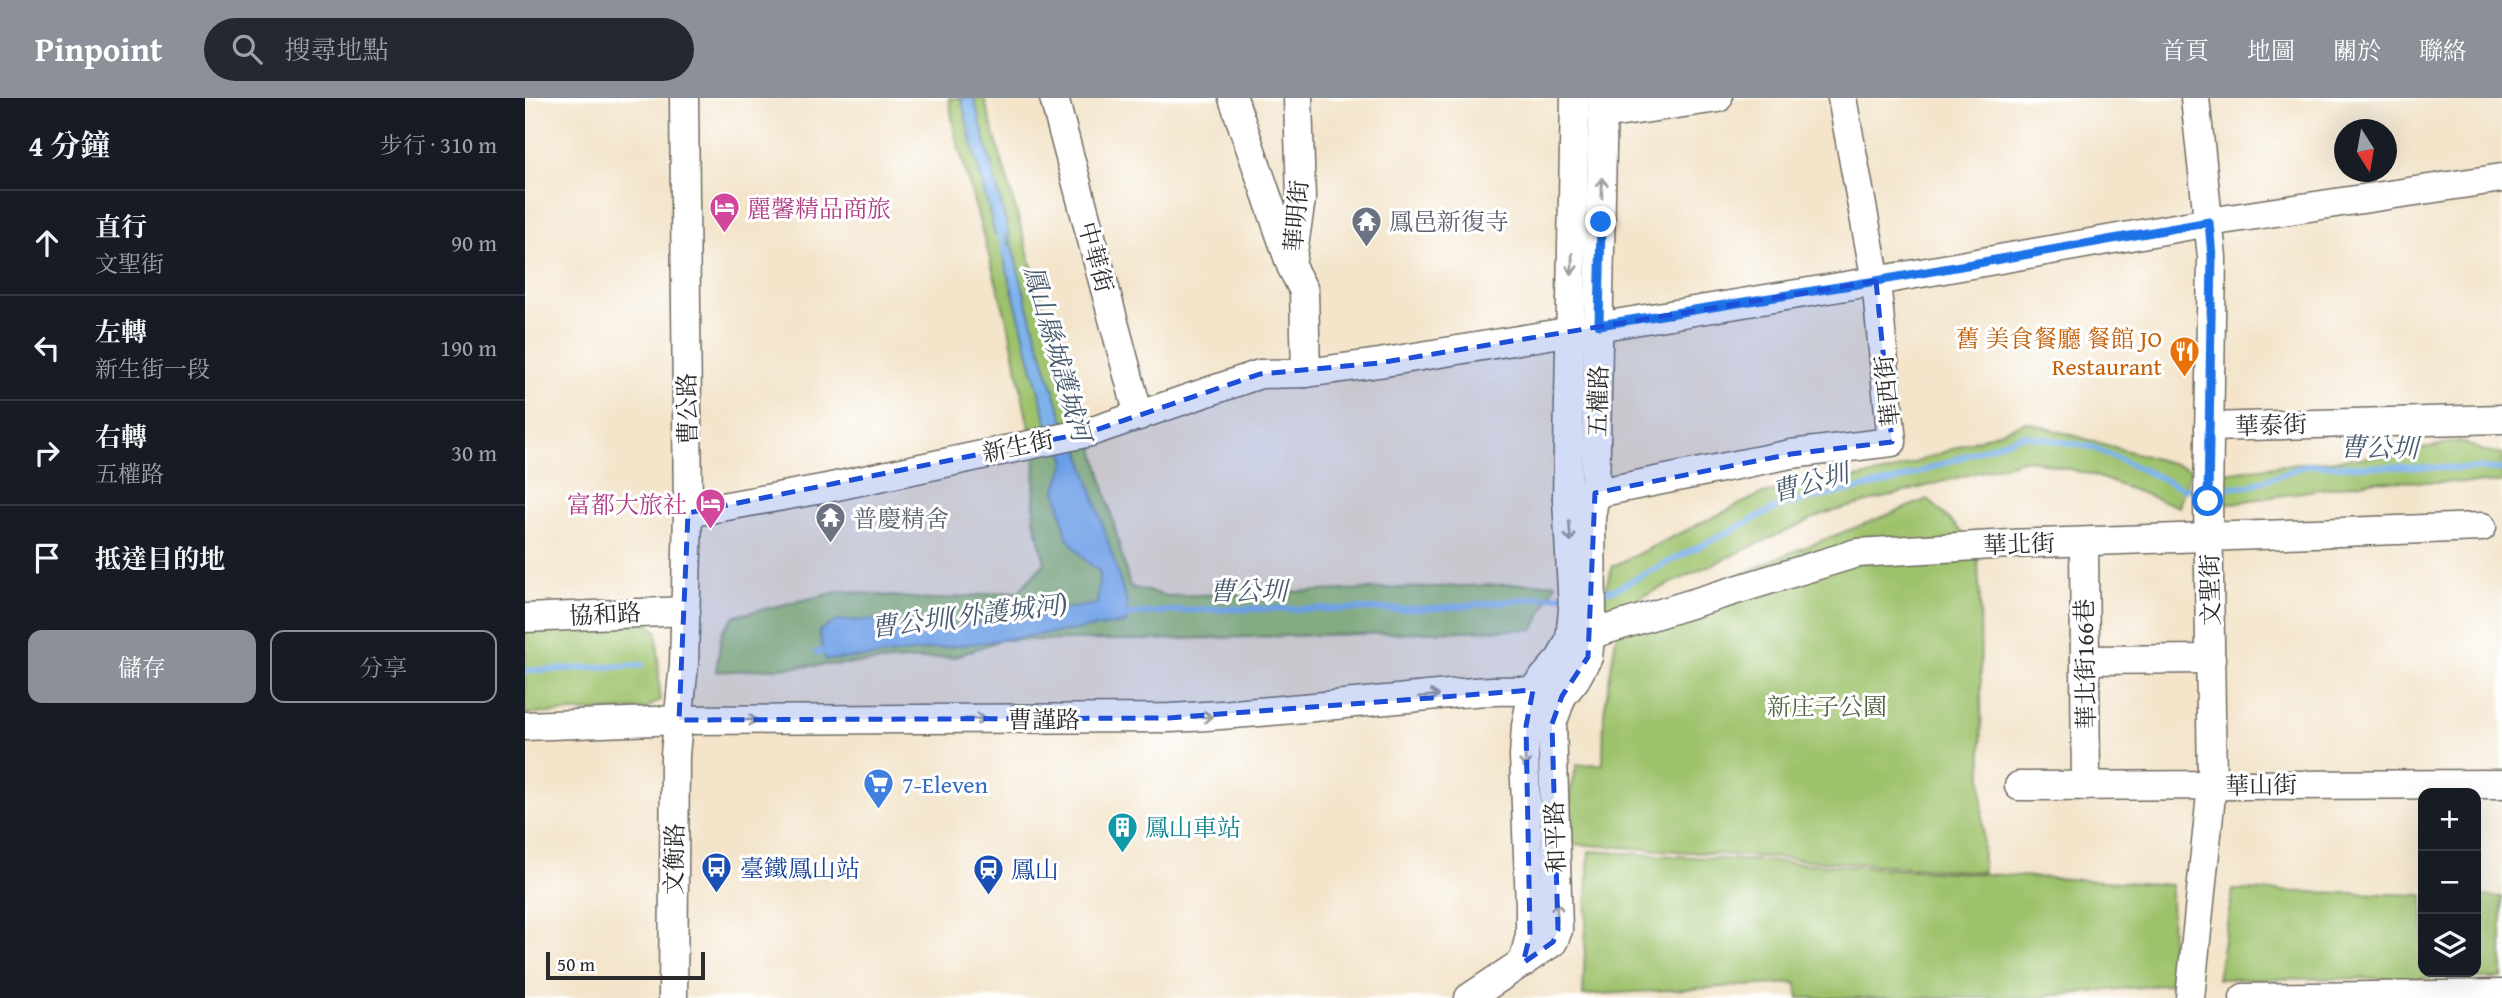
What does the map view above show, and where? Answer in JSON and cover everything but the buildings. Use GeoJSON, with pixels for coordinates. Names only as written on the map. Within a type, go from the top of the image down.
{"type":"FeatureCollection","features":[{"type":"Feature","properties":{"kind":"street","name":"曹公路"},"geometry":{"type":"LineString","coordinates":[[679,720],[686,611],[688,513],[684,98]]}},
{"type":"Feature","properties":{"kind":"street","name":"中華街"},"geometry":{"type":"LineString","coordinates":[[1054,98],[1139,416]]}},
{"type":"Feature","properties":{"kind":"street"},"geometry":{"type":"LineString","coordinates":[[1233,98],[1291,265]]}},
{"type":"Feature","properties":{"kind":"street","name":"華明街"},"geometry":{"type":"LineString","coordinates":[[1298,98],[1301,199],[1291,265],[1304,291],[1306,373]]}},
{"type":"Feature","properties":{"kind":"street","name":"五權路"},"geometry":{"type":"LineString","coordinates":[[1575,98],[1567,499],[1583,571]]}},
{"type":"Feature","properties":{"kind":"street"},"geometry":{"type":"LineString","coordinates":[[1603,106],[1718,98]]}},
{"type":"Feature","properties":{"kind":"street","name":"華西街"},"geometry":{"type":"LineString","coordinates":[[1567,499],[1791,454],[1892,442],[1876,281],[1842,98]]}},
{"type":"Feature","properties":{"kind":"street","name":"文聖街"},"geometry":{"type":"LineString","coordinates":[[2190,998],[2212,785],[2208,488],[2212,257],[2195,98]]}},
{"type":"Feature","properties":{"kind":"street","name":"五權路"},"geometry":{"type":"LineString","coordinates":[[1562,696],[1588,657],[1581,629],[1583,571],[1595,494],[1603,106]]}},
{"type":"Feature","properties":{"kind":"street","name":"新生街"},"geometry":{"type":"LineString","coordinates":[[688,513],[827,488],[1065,436],[1139,416],[1260,374],[1306,373],[1467,348],[1876,281],[2209,222],[2502,178]]}},
{"type":"Feature","properties":{"kind":"street","name":"華泰街"},"geometry":{"type":"LineString","coordinates":[[2209,427],[2502,419]]}},
{"type":"Feature","properties":{"kind":"street","name":"華北街"},"geometry":{"type":"LineString","coordinates":[[1581,629],[1857,553],[2482,527]]}},
{"type":"Feature","properties":{"kind":"street","name":"華北街166巷"},"geometry":{"type":"LineString","coordinates":[[2084,542],[2086,786]]}},
{"type":"Feature","properties":{"kind":"street","name":"協和路"},"geometry":{"type":"LineString","coordinates":[[525,618],[686,611]]}},
{"type":"Feature","properties":{"kind":"street"},"geometry":{"type":"LineString","coordinates":[[1534,690],[1581,629]]}},
{"type":"Feature","properties":{"kind":"street"},"geometry":{"type":"LineString","coordinates":[[2085,660],[2211,659]]}},
{"type":"Feature","properties":{"kind":"street","name":"曹謹路"},"geometry":{"type":"LineString","coordinates":[[525,726],[679,720],[1168,719],[1484,691],[1534,690],[1562,696]]}},
{"type":"Feature","properties":{"kind":"street","name":"和平路"},"geometry":{"type":"LineString","coordinates":[[1523,963],[1529,935],[1530,906],[1524,756],[1526,726],[1534,690]]}},
{"type":"Feature","properties":{"kind":"street","name":"和平路"},"geometry":{"type":"LineString","coordinates":[[1469,998],[1553,942],[1558,930],[1552,724],[1562,696]]}},
{"type":"Feature","properties":{"kind":"street","name":"文衡路"},"geometry":{"type":"LineString","coordinates":[[673,998],[675,754],[679,720]]}},
{"type":"Feature","properties":{"kind":"street","name":"華山街"},"geometry":{"type":"LineString","coordinates":[[2019,786],[2502,784]]}},
{"type":"Feature","properties":{"kind":"street"},"geometry":{"type":"LineString","coordinates":[[2244,998],[2502,994]]}},
{"type":"Feature","properties":{"kind":"highlighted area"},"geometry":{"type":"Polygon","coordinates":[[[1876,281],[1892,442],[1791,454],[1595,493],[1588,657],[1562,696],[1552,724],[1558,930],[1553,942],[1523,963],[1530,935],[1526,726],[1533,690],[1169,718],[679,720],[688,513],[1090,432],[1260,374],[1379,363],[1876,281]]]}},
{"type":"Feature","properties":{"kind":"green space"},"geometry":{"type":"Polygon","coordinates":[[[949,98],[984,98],[1069,388],[1090,432],[1130,587],[1168,596],[1556,583],[1534,629],[1141,640],[1001,640],[954,657],[716,672],[722,632],[734,616],[842,591],[931,600],[1019,591],[1045,563],[1034,519],[1035,442],[1027,419],[1009,328],[954,130],[949,98]]]}},
{"type":"Feature","properties":{"kind":"green space"},"geometry":{"type":"Polygon","coordinates":[[[2026,422],[2191,469],[2179,507],[2093,475],[2027,459],[1823,514],[1595,618],[1613,566],[1761,494],[1889,472],[2026,422]]]}},
{"type":"Feature","properties":{"kind":"green space"},"geometry":{"type":"Polygon","coordinates":[[[2459,441],[2486,452],[2502,454],[2502,483],[2374,481],[2219,505],[2218,474],[2390,455],[2459,441]]]}},
{"type":"Feature","properties":{"kind":"green space","name":"新庄子公園"},"geometry":{"type":"Polygon","coordinates":[[[1928,499],[1977,547],[1983,872],[1573,844],[1570,793],[1577,765],[1603,764],[1604,713],[1617,631],[1780,557],[1928,499]]]}},
{"type":"Feature","properties":{"kind":"green space"},"geometry":{"type":"Polygon","coordinates":[[[648,623],[657,632],[660,700],[646,709],[525,714],[525,630],[648,623]]]}},
{"type":"Feature","properties":{"kind":"green space"},"geometry":{"type":"Polygon","coordinates":[[[1589,851],[2171,885],[2172,984],[2046,998],[1799,998],[1796,983],[1583,995],[1589,851]]]}},
{"type":"Feature","properties":{"kind":"green space"},"geometry":{"type":"Polygon","coordinates":[[[2233,890],[2418,895],[2418,977],[2481,977],[2481,896],[2502,897],[2502,978],[2217,979],[2233,890]]]}},
{"type":"Feature","properties":{"kind":"water"},"geometry":{"type":"Polygon","coordinates":[[[961,98],[974,98],[1027,303],[1065,423],[1048,427],[1002,251],[1009,245],[1005,234],[995,235],[961,98]]]}},
{"type":"Feature","properties":{"kind":"water"},"geometry":{"type":"Polygon","coordinates":[[[1076,439],[1127,603],[1126,623],[881,656],[825,660],[819,631],[837,621],[873,620],[914,632],[1097,604],[1100,572],[1086,561],[1067,538],[1056,489],[1066,460],[1058,443],[1076,439]]]}},
{"type":"Feature","properties":{"kind":"waterway","name":"鳳山縣城護城河"},"geometry":{"type":"LineString","coordinates":[[999,228],[1006,254]]}},
{"type":"Feature","properties":{"kind":"waterway","name":"曹公圳"},"geometry":{"type":"LineString","coordinates":[[1600,592],[1613,590],[1782,505],[1898,480],[2023,435],[2092,447],[2185,489],[2199,488]]}},
{"type":"Feature","properties":{"kind":"waterway","name":"曹公圳"},"geometry":{"type":"LineString","coordinates":[[2214,488],[2249,486],[2307,465],[2502,469]]}},
{"type":"Feature","properties":{"kind":"waterway","name":"曹公圳"},"geometry":{"type":"LineString","coordinates":[[1118,616],[1228,609],[1430,608],[1565,595]]}},
{"type":"Feature","properties":{"kind":"waterway","name":"曹公圳(外護城河)"},"geometry":{"type":"LineString","coordinates":[[817,652],[829,651]]}},
{"type":"Feature","properties":{"kind":"waterway","name":"曹公圳(外護城河)"},"geometry":{"type":"LineString","coordinates":[[525,671],[642,665]]}},
{"type":"Feature","properties":{"kind":"place","name":"麗馨精品商旅"},"geometry":{"type":"Point","coordinates":[724,235]}},
{"type":"Feature","properties":{"kind":"place","name":"鳳邑新復寺"},"geometry":{"type":"Point","coordinates":[1366,248]}},
{"type":"Feature","properties":{"kind":"place","name":"舊 美食餐廳 餐館 JO Restaurant"},"geometry":{"type":"Point","coordinates":[2185,379]}},
{"type":"Feature","properties":{"kind":"place","name":"富都大旅社"},"geometry":{"type":"Point","coordinates":[710,531]}},
{"type":"Feature","properties":{"kind":"place","name":"普慶精舍"},"geometry":{"type":"Point","coordinates":[830,545]}},
{"type":"Feature","properties":{"kind":"place","name":"7-Eleven"},"geometry":{"type":"Point","coordinates":[879,811]}},
{"type":"Feature","properties":{"kind":"place","name":"鳳山車站"},"geometry":{"type":"Point","coordinates":[1122,854]}},
{"type":"Feature","properties":{"kind":"place","name":"臺鐵鳳山站"},"geometry":{"type":"Point","coordinates":[717,895]}},
{"type":"Feature","properties":{"kind":"place","name":"鳳山"},"geometry":{"type":"Point","coordinates":[988,896]}},
{"type":"Feature","properties":{"kind":"route"},"geometry":{"type":"LineString","coordinates":[[1601,222],[1599,325],[1876,281],[2209,222],[2212,257],[2208,501]]}}]}
